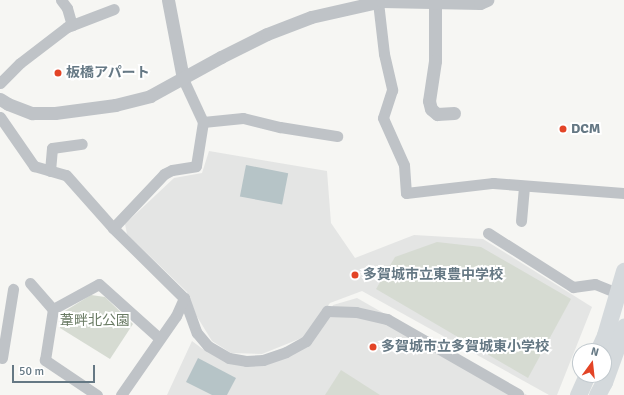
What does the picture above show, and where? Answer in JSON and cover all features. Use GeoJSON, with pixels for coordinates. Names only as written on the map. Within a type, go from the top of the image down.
{"type":"FeatureCollection","features":[{"type":"Feature","properties":{"kind":"main road"},"geometry":{"type":"LineString","coordinates":[[601,343],[624,271]]}},
{"type":"Feature","properties":{"kind":"main road"},"geometry":{"type":"LineString","coordinates":[[597,395],[624,327]]}},
{"type":"Feature","properties":{"kind":"main road"},"geometry":{"type":"LineString","coordinates":[[578,395],[583,383]]}},
{"type":"Feature","properties":{"kind":"street"},"geometry":{"type":"LineString","coordinates":[[61,0],[67,8],[72,25]]}},
{"type":"Feature","properties":{"kind":"street"},"geometry":{"type":"LineString","coordinates":[[113,228],[164,174],[172,170],[196,166],[203,122],[183,79],[168,0]]}},
{"type":"Feature","properties":{"kind":"street"},"geometry":{"type":"LineString","coordinates":[[0,99],[32,114],[55,114],[115,105],[150,96],[221,57],[260,38],[303,20],[378,2],[435,1],[480,3],[487,0]]}},
{"type":"Feature","properties":{"kind":"street"},"geometry":{"type":"LineString","coordinates":[[435,1],[435,61],[429,101],[431,109],[437,114],[446,115],[454,113]]}},
{"type":"Feature","properties":{"kind":"street"},"geometry":{"type":"LineString","coordinates":[[378,2],[384,54],[392,90],[383,118],[404,165],[406,193],[492,183],[624,193]]}},
{"type":"Feature","properties":{"kind":"street"},"geometry":{"type":"LineString","coordinates":[[0,83],[20,63],[72,25],[114,9]]}},
{"type":"Feature","properties":{"kind":"street"},"geometry":{"type":"LineString","coordinates":[[0,116],[34,166],[66,175],[113,228],[184,298],[197,333],[208,346],[229,358],[246,361],[271,357],[306,341],[327,311],[356,312],[388,319],[518,394]]}},
{"type":"Feature","properties":{"kind":"street"},"geometry":{"type":"LineString","coordinates":[[203,122],[243,118],[280,127],[337,136]]}},
{"type":"Feature","properties":{"kind":"street"},"geometry":{"type":"LineString","coordinates":[[50,171],[52,148],[82,144]]}},
{"type":"Feature","properties":{"kind":"street"},"geometry":{"type":"LineString","coordinates":[[520,221],[524,186]]}},
{"type":"Feature","properties":{"kind":"street"},"geometry":{"type":"LineString","coordinates":[[488,233],[573,287],[595,284],[618,293]]}},
{"type":"Feature","properties":{"kind":"street"},"geometry":{"type":"LineString","coordinates":[[30,283],[53,309]]}},
{"type":"Feature","properties":{"kind":"street"},"geometry":{"type":"LineString","coordinates":[[53,309],[99,284],[159,338]]}},
{"type":"Feature","properties":{"kind":"street"},"geometry":{"type":"LineString","coordinates":[[2,358],[3,322],[13,289]]}},
{"type":"Feature","properties":{"kind":"street"},"geometry":{"type":"LineString","coordinates":[[121,395],[159,338],[176,316],[184,298]]}},
{"type":"Feature","properties":{"kind":"street"},"geometry":{"type":"LineString","coordinates":[[53,309],[45,360],[97,395]]}},
{"type":"Feature","properties":{"kind":"shaded area","name":"多賀城市立東豊中学校"},"geometry":{"type":"Polygon","coordinates":[[[209,151],[327,171],[331,223],[355,258],[414,235],[483,239],[592,307],[578,343],[572,343],[572,357],[557,395],[549,395],[362,291],[330,303],[304,337],[262,354],[231,353],[212,341],[196,315],[187,292],[127,234],[125,224],[174,178],[202,173],[209,151]]]}},
{"type":"Feature","properties":{"kind":"shaded area"},"geometry":{"type":"Polygon","coordinates":[[[246,165],[288,173],[282,205],[240,196],[246,165]]]}},
{"type":"Feature","properties":{"kind":"shaded area","name":"多賀城市立多賀城東小学校"},"geometry":{"type":"Polygon","coordinates":[[[357,298],[527,395],[167,395],[192,341],[204,350],[227,362],[282,357],[328,316],[333,305],[357,298]]]}},
{"type":"Feature","properties":{"kind":"shaded area"},"geometry":{"type":"Polygon","coordinates":[[[198,358],[236,378],[227,395],[212,395],[186,382],[198,358]]]}},
{"type":"Feature","properties":{"kind":"green space"},"geometry":{"type":"Polygon","coordinates":[[[437,242],[481,247],[571,299],[528,378],[376,289],[395,257],[437,242]]]}},
{"type":"Feature","properties":{"kind":"green space","name":"葦畔北公園"},"geometry":{"type":"Polygon","coordinates":[[[91,295],[105,297],[133,324],[110,359],[60,328],[60,314],[91,295]]]}},
{"type":"Feature","properties":{"kind":"green space"},"geometry":{"type":"Polygon","coordinates":[[[341,370],[380,395],[325,395],[341,370]]]}},
{"type":"Feature","properties":{"kind":"place","name":"板橋アパート"},"geometry":{"type":"Point","coordinates":[58,73]}},
{"type":"Feature","properties":{"kind":"place","name":"DCM"},"geometry":{"type":"Point","coordinates":[563,129]}},
{"type":"Feature","properties":{"kind":"place","name":"多賀城市立東豊中学校"},"geometry":{"type":"Point","coordinates":[355,275]}},
{"type":"Feature","properties":{"kind":"place","name":"多賀城市立多賀城東小学校"},"geometry":{"type":"Point","coordinates":[373,347]}}]}
